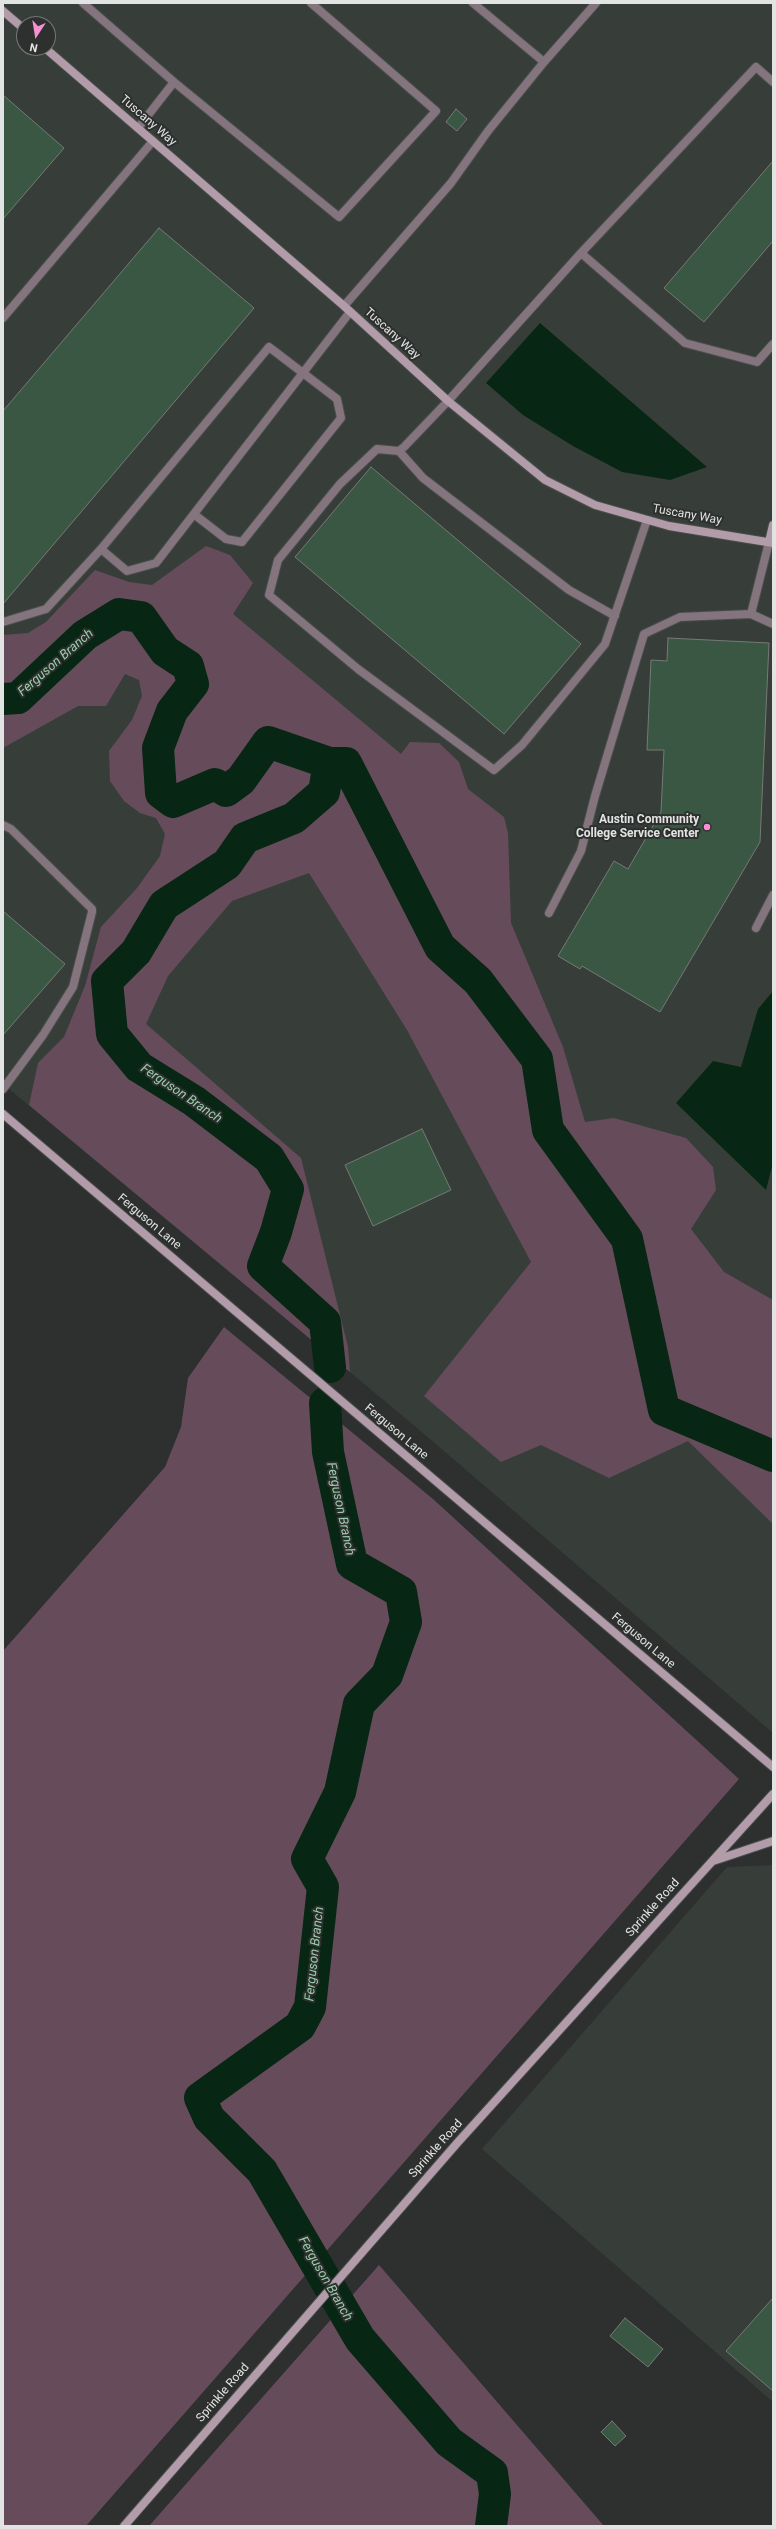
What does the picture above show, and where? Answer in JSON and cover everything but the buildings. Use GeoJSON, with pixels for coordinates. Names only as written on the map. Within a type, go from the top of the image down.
{"type":"FeatureCollection","features":[{"type":"Feature","properties":{"kind":"street"},"geometry":{"type":"LineString","coordinates":[[3,11],[16,22]]}},
{"type":"Feature","properties":{"kind":"street","name":"Tuscany Way"},"geometry":{"type":"LineString","coordinates":[[54,56],[344,306],[448,401],[545,480],[596,505],[668,526],[771,543]]}},
{"type":"Feature","properties":{"kind":"street"},"geometry":{"type":"LineString","coordinates":[[771,543],[773,526]]}},
{"type":"Feature","properties":{"kind":"street","name":"Ferguson Lane"},"geometry":{"type":"LineString","coordinates":[[3,1114],[773,1767]]}},
{"type":"Feature","properties":{"kind":"street","name":"Sprinkle Road"},"geometry":{"type":"LineString","coordinates":[[124,2526],[275,2350],[385,2225],[773,1794]]}},
{"type":"Feature","properties":{"kind":"street"},"geometry":{"type":"LineString","coordinates":[[711,1862],[773,1841]]}},
{"type":"Feature","properties":{"kind":"lane"},"geometry":{"type":"LineString","coordinates":[[83,3],[174,82],[339,217],[436,111],[311,3]]}},
{"type":"Feature","properties":{"kind":"lane"},"geometry":{"type":"LineString","coordinates":[[473,3],[544,62]]}},
{"type":"Feature","properties":{"kind":"lane"},"geometry":{"type":"LineString","coordinates":[[344,306],[451,183],[488,131],[544,62],[596,3]]}},
{"type":"Feature","properties":{"kind":"lane"},"geometry":{"type":"LineString","coordinates":[[399,451],[448,401],[581,253],[756,67],[773,82]]}},
{"type":"Feature","properties":{"kind":"lane"},"geometry":{"type":"LineString","coordinates":[[138,128],[174,82]]}},
{"type":"Feature","properties":{"kind":"lane"},"geometry":{"type":"LineString","coordinates":[[3,318],[153,141]]}},
{"type":"Feature","properties":{"kind":"lane"},"geometry":{"type":"LineString","coordinates":[[581,253],[685,343],[758,362],[773,344]]}},
{"type":"Feature","properties":{"kind":"lane"},"geometry":{"type":"LineString","coordinates":[[101,549],[127,571],[156,563],[305,373],[350,312]]}},
{"type":"Feature","properties":{"kind":"lane"},"geometry":{"type":"LineString","coordinates":[[3,622],[46,609],[101,549],[268,347],[305,373],[337,399],[341,418],[242,542],[226,539],[195,515]]}},
{"type":"Feature","properties":{"kind":"lane"},"geometry":{"type":"LineString","coordinates":[[615,616],[569,590],[423,478],[399,451],[378,448],[340,484],[278,560],[269,595],[358,669],[494,770],[522,745],[605,644],[615,616],[647,520]]}},
{"type":"Feature","properties":{"kind":"lane"},"geometry":{"type":"LineString","coordinates":[[751,614],[771,543]]}},
{"type":"Feature","properties":{"kind":"lane"},"geometry":{"type":"LineString","coordinates":[[549,913],[581,851],[595,796],[644,634],[680,617],[751,614],[773,624]]}},
{"type":"Feature","properties":{"kind":"lane"},"geometry":{"type":"LineString","coordinates":[[3,825],[11,829],[92,909],[92,912],[74,987],[43,1035],[3,1089]]}},
{"type":"Feature","properties":{"kind":"lane"},"geometry":{"type":"LineString","coordinates":[[756,928],[773,896]]}},
{"type":"Feature","properties":{"kind":"shaded area"},"geometry":{"type":"Polygon","coordinates":[[[3,3],[773,3],[773,1733],[410,1422],[3,1084],[3,3]]]}},
{"type":"Feature","properties":{"kind":"shaded area"},"geometry":{"type":"Polygon","coordinates":[[[540,323],[707,467],[670,480],[622,472],[573,446],[523,415],[486,383],[540,323]]]}},
{"type":"Feature","properties":{"kind":"shaded area"},"geometry":{"type":"Polygon","coordinates":[[[206,546],[230,555],[253,583],[233,614],[401,754],[410,742],[439,743],[459,762],[468,789],[504,817],[508,833],[511,923],[563,1047],[585,1122],[614,1118],[686,1138],[713,1167],[716,1190],[691,1229],[724,1272],[773,1300],[773,1524],[688,1441],[609,1478],[541,1445],[501,1462],[424,1396],[531,1262],[407,1030],[309,873],[232,901],[168,976],[146,1024],[301,1158],[348,1347],[350,1372],[29,1105],[38,1063],[64,1037],[85,986],[101,927],[137,888],[160,856],[165,834],[156,818],[140,813],[124,801],[110,781],[109,751],[132,720],[142,696],[139,680],[125,674],[106,706],[78,706],[3,748],[3,635],[28,633],[46,622],[95,570],[129,582],[152,585],[206,546]]]}},
{"type":"Feature","properties":{"kind":"shaded area"},"geometry":{"type":"Polygon","coordinates":[[[773,991],[773,1163],[766,1190],[676,1103],[713,1061],[741,1067],[758,1009],[773,991]]]}},
{"type":"Feature","properties":{"kind":"shaded area"},"geometry":{"type":"Polygon","coordinates":[[[224,1327],[433,1499],[739,1779],[86,2526],[3,2526],[3,1651],[165,1467],[181,1427],[188,1378],[224,1327]]]}},
{"type":"Feature","properties":{"kind":"shaded area"},"geometry":{"type":"Polygon","coordinates":[[[773,1865],[773,2402],[482,2149],[727,1867],[773,1865]]]}},
{"type":"Feature","properties":{"kind":"shaded area"},"geometry":{"type":"Polygon","coordinates":[[[379,2265],[604,2526],[149,2526],[379,2265]]]}},
{"type":"Feature","properties":{"kind":"waterway"},"geometry":{"type":"LineString","coordinates":[[3,699],[18,698],[85,635],[119,614],[141,617],[165,651],[188,666],[193,684],[172,711],[158,748],[161,793],[173,802],[215,784],[226,791],[241,780],[268,742],[329,763],[346,763],[440,947],[478,981],[537,1059],[548,1130],[627,1239],[664,1410],[773,1456]]}},
{"type":"Feature","properties":{"kind":"waterway","name":"Ferguson Branch"},"geometry":{"type":"LineString","coordinates":[[329,763],[324,792],[294,818],[245,838],[227,864],[164,905],[136,952],[107,981],[112,1034],[139,1067],[194,1101],[269,1158],[288,1189],[276,1232],[263,1266],[325,1322],[330,1367]]}},
{"type":"Feature","properties":{"kind":"waterway","name":"Ferguson Branch"},"geometry":{"type":"LineString","coordinates":[[325,1403],[328,1452],[352,1564],[401,1592],[406,1622],[387,1675],[359,1704],[340,1792],[307,1859],[323,1887],[310,2007],[300,2026],[200,2098],[209,2118],[262,2171],[360,2339],[449,2442],[492,2473],[495,2494],[491,2526]]}},
{"type":"Feature","properties":{"kind":"place","name":"Austin Community College Service Center"},"geometry":{"type":"Point","coordinates":[707,827]}}]}
